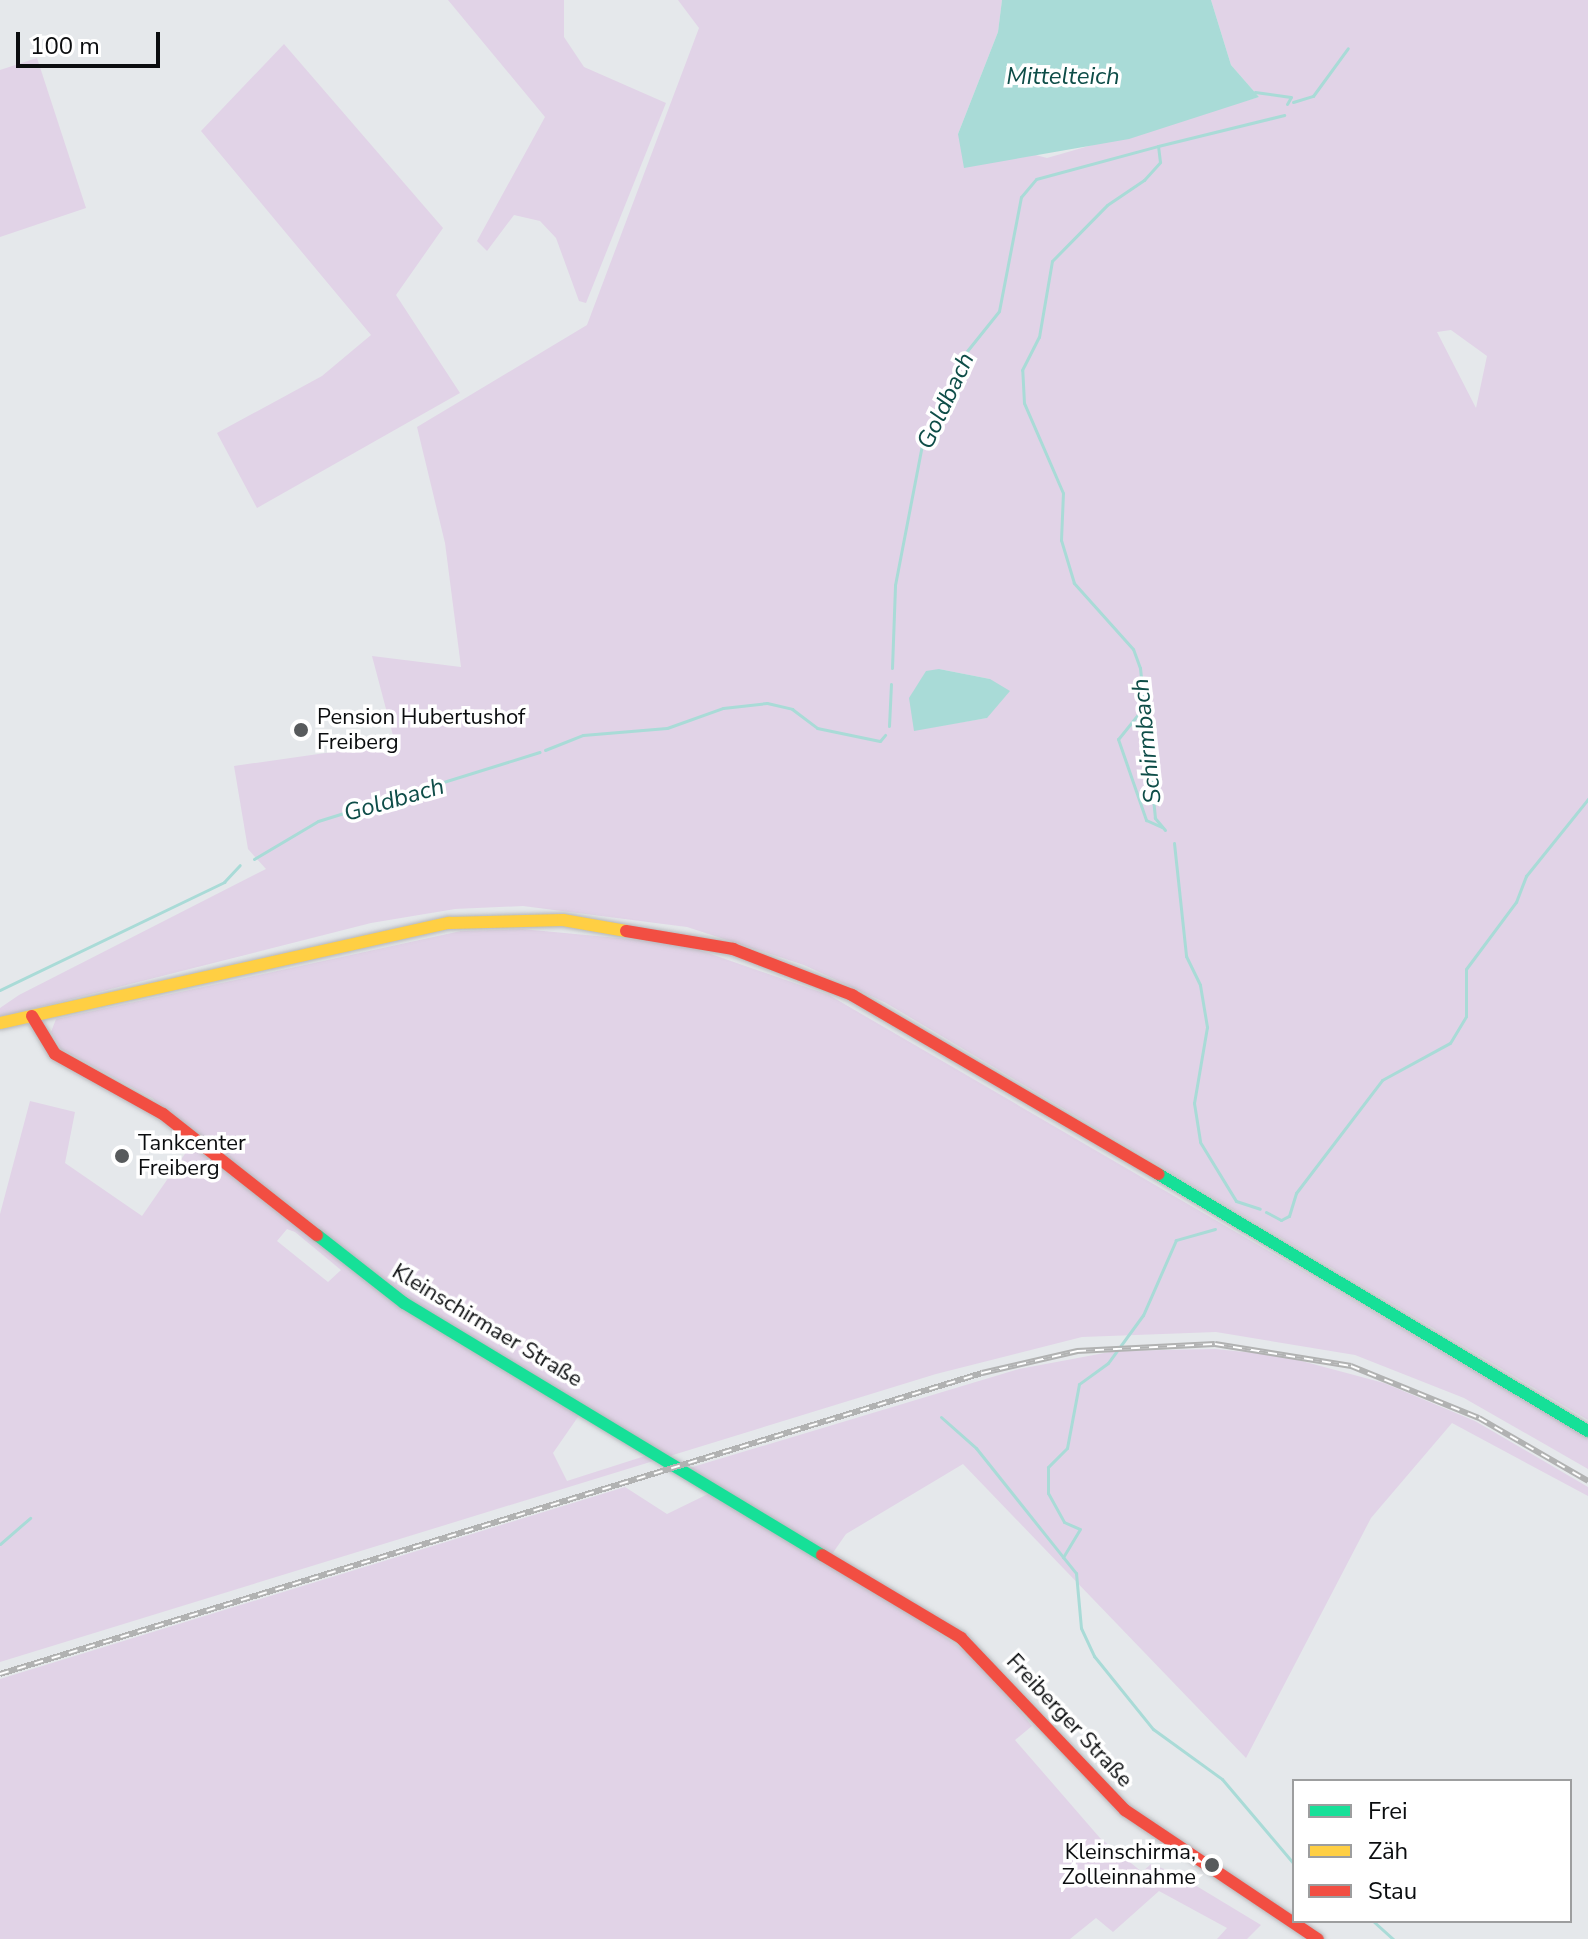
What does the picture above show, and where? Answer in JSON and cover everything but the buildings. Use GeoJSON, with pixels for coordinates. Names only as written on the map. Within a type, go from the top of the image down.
{"type":"FeatureCollection","features":[{"type":"Feature","properties":{"kind":"main road"},"geometry":{"type":"LineString","coordinates":[[0,1023],[449,923],[563,920],[733,949],[878,1009],[1588,1431]]}},
{"type":"Feature","properties":{"kind":"main road","name":"Kleinschirmaer Straße"},"geometry":{"type":"LineString","coordinates":[[32,1016],[55,1054],[163,1114],[404,1303],[832,1556]]}},
{"type":"Feature","properties":{"kind":"main road","name":"Freiberger Straße"},"geometry":{"type":"LineString","coordinates":[[832,1556],[961,1638],[1125,1810],[1292,1922]]}},
{"type":"Feature","properties":{"kind":"main road","name":"Freiberger Straße"},"geometry":{"type":"LineString","coordinates":[[1294,1923],[1318,1939]]}},
{"type":"Feature","properties":{"kind":"shaded area"},"geometry":{"type":"Polygon","coordinates":[[[448,0],[564,0],[564,37],[584,67],[666,103],[586,303],[579,301],[556,238],[540,221],[514,215],[487,251],[477,241],[545,117],[448,0]]]}},
{"type":"Feature","properties":{"kind":"shaded area"},"geometry":{"type":"Polygon","coordinates":[[[678,0],[1002,0],[998,32],[958,134],[1047,158],[1259,97],[1231,65],[1211,0],[1588,0],[1588,1420],[886,1003],[804,965],[687,927],[523,906],[455,909],[371,923],[0,1017],[0,1008],[19,995],[266,869],[248,849],[234,766],[395,743],[372,656],[461,667],[445,543],[417,427],[587,325],[699,28],[678,0]],[[1451,330],[1437,332],[1476,408],[1487,356],[1451,330]],[[939,669],[917,693],[914,730],[987,718],[990,679],[939,669]]]}},
{"type":"Feature","properties":{"kind":"shaded area"},"geometry":{"type":"Polygon","coordinates":[[[284,44],[443,228],[396,295],[460,393],[257,508],[217,433],[322,376],[371,335],[201,131],[284,44]]]}},
{"type":"Feature","properties":{"kind":"shaded area"},"geometry":{"type":"Polygon","coordinates":[[[37,58],[86,208],[0,237],[0,70],[37,58]]]}},
{"type":"Feature","properties":{"kind":"shaded area"},"geometry":{"type":"Polygon","coordinates":[[[522,929],[682,944],[829,995],[1588,1437],[1588,1469],[1464,1398],[1355,1355],[1216,1332],[1082,1337],[936,1374],[0,1662],[0,1214],[30,1101],[75,1112],[65,1163],[142,1216],[198,1135],[152,1098],[61,1049],[51,1032],[56,1019],[461,931],[522,929]],[[287,1229],[277,1241],[328,1282],[341,1270],[295,1232],[287,1229]],[[580,1414],[553,1453],[567,1481],[645,1456],[645,1455],[580,1414]]]}},
{"type":"Feature","properties":{"kind":"shaded area"},"geometry":{"type":"Polygon","coordinates":[[[1215,1349],[1283,1356],[1384,1383],[1475,1421],[1588,1487],[1588,1496],[1452,1423],[1371,1518],[1246,1758],[963,1464],[846,1534],[830,1557],[982,1663],[1032,1726],[1015,1740],[1100,1838],[1142,1872],[1151,1864],[1175,1873],[1261,1925],[1247,1939],[1217,1939],[1227,1928],[1159,1891],[1113,1932],[1096,1918],[1070,1939],[0,1939],[0,1679],[625,1487],[667,1514],[708,1494],[676,1472],[1019,1369],[1115,1351],[1215,1349]]]}},
{"type":"Feature","properties":{"kind":"water","name":"Mittelteich"},"geometry":{"type":"Polygon","coordinates":[[[1002,0],[1211,0],[1231,65],[1259,97],[1129,139],[964,168],[958,134],[998,32],[1002,0]]]}},
{"type":"Feature","properties":{"kind":"water"},"geometry":{"type":"Polygon","coordinates":[[[939,669],[990,679],[1010,691],[987,718],[914,731],[909,698],[926,671],[939,669]]]}},
{"type":"Feature","properties":{"kind":"waterway"},"geometry":{"type":"LineString","coordinates":[[1293,102],[1313,96],[1348,48]]}},
{"type":"Feature","properties":{"kind":"waterway","name":"Schirmbach"},"geometry":{"type":"LineString","coordinates":[[1255,92],[1291,97],[1287,104]]}},
{"type":"Feature","properties":{"kind":"waterway","name":"Schirmbach"},"geometry":{"type":"LineString","coordinates":[[1165,830],[1155,818],[1140,668],[1133,649],[1074,583],[1061,540],[1063,493],[1024,403],[1022,370],[1039,337],[1052,261],[1107,205],[1144,180],[1160,162],[1158,146],[1284,115]]}},
{"type":"Feature","properties":{"kind":"waterway","name":"Goldbach"},"geometry":{"type":"LineString","coordinates":[[892,668],[895,585],[922,445],[967,351],[999,311],[1021,197],[1036,179],[1158,146]]}},
{"type":"Feature","properties":{"kind":"waterway","name":"Goldbach"},"geometry":{"type":"LineString","coordinates":[[889,726],[891,684]]}},
{"type":"Feature","properties":{"kind":"waterway","name":"Goldbach"},"geometry":{"type":"LineString","coordinates":[[545,750],[583,735],[667,728],[723,708],[767,703],[792,709],[817,728],[880,741],[885,735]]}},
{"type":"Feature","properties":{"kind":"waterway"},"geometry":{"type":"LineString","coordinates":[[1140,712],[1118,739],[1146,820],[1162,827]]}},
{"type":"Feature","properties":{"kind":"waterway","name":"Goldbach"},"geometry":{"type":"LineString","coordinates":[[254,859],[318,821],[540,752]]}},
{"type":"Feature","properties":{"kind":"waterway"},"geometry":{"type":"LineString","coordinates":[[1266,1212],[1281,1220],[1289,1216],[1296,1193],[1382,1080],[1450,1043],[1466,1016],[1466,969],[1516,902],[1526,876],[1588,799]]}},
{"type":"Feature","properties":{"kind":"waterway","name":"Schirmbach"},"geometry":{"type":"LineString","coordinates":[[1174,843],[1186,956],[1200,985],[1207,1027],[1194,1103],[1200,1142],[1236,1201],[1260,1209]]}},
{"type":"Feature","properties":{"kind":"waterway","name":"Goldbach"},"geometry":{"type":"LineString","coordinates":[[0,990],[224,882],[240,865]]}},
{"type":"Feature","properties":{"kind":"waterway","name":"Schirmbach"},"geometry":{"type":"LineString","coordinates":[[1215,1229],[1176,1240],[1143,1315],[1108,1363],[1079,1384],[1067,1448],[1048,1467],[1048,1493],[1064,1522],[1080,1529],[1063,1557],[1076,1573],[1081,1628],[1094,1656],[1153,1729],[1222,1779],[1292,1862]]}},
{"type":"Feature","properties":{"kind":"waterway"},"geometry":{"type":"LineString","coordinates":[[941,1417],[976,1448],[1063,1557]]}},
{"type":"Feature","properties":{"kind":"waterway"},"geometry":{"type":"LineString","coordinates":[[0,1544],[30,1518]]}},
{"type":"Feature","properties":{"kind":"waterway","name":"Schirmbach"},"geometry":{"type":"LineString","coordinates":[[1375,1923],[1393,1939]]}},
{"type":"Feature","properties":{"kind":"railway"},"geometry":{"type":"LineString","coordinates":[[0,1674],[982,1373],[1077,1351],[1215,1344],[1351,1366],[1479,1418],[1588,1481]]}},
{"type":"Feature","properties":{"kind":"traffic: fast"},"geometry":{"type":"LineString","coordinates":[[1158,1174],[1588,1431]]}},
{"type":"Feature","properties":{"kind":"traffic: fast"},"geometry":{"type":"LineString","coordinates":[[317,1235],[404,1303],[822,1555]]}},
{"type":"Feature","properties":{"kind":"traffic: slow"},"geometry":{"type":"LineString","coordinates":[[0,1023],[449,923],[563,920],[626,931]]}},
{"type":"Feature","properties":{"kind":"traffic: jam"},"geometry":{"type":"LineString","coordinates":[[626,931],[733,949],[852,995],[1158,1174]]}},
{"type":"Feature","properties":{"kind":"traffic: jam"},"geometry":{"type":"LineString","coordinates":[[32,1016],[55,1054],[163,1114],[317,1235]]}},
{"type":"Feature","properties":{"kind":"traffic: jam"},"geometry":{"type":"LineString","coordinates":[[822,1555],[961,1638],[1125,1810],[1292,1922]]}},
{"type":"Feature","properties":{"kind":"traffic: jam"},"geometry":{"type":"LineString","coordinates":[[1294,1923],[1318,1939]]}},
{"type":"Feature","properties":{"kind":"place","name":"Pension Hubertushof Freiberg"},"geometry":{"type":"Point","coordinates":[301,730]}},
{"type":"Feature","properties":{"kind":"place","name":"Tankcenter Freiberg"},"geometry":{"type":"Point","coordinates":[122,1156]}},
{"type":"Feature","properties":{"kind":"place","name":"Kleinschirma, Zolleinnahme"},"geometry":{"type":"Point","coordinates":[1212,1865]}}]}
